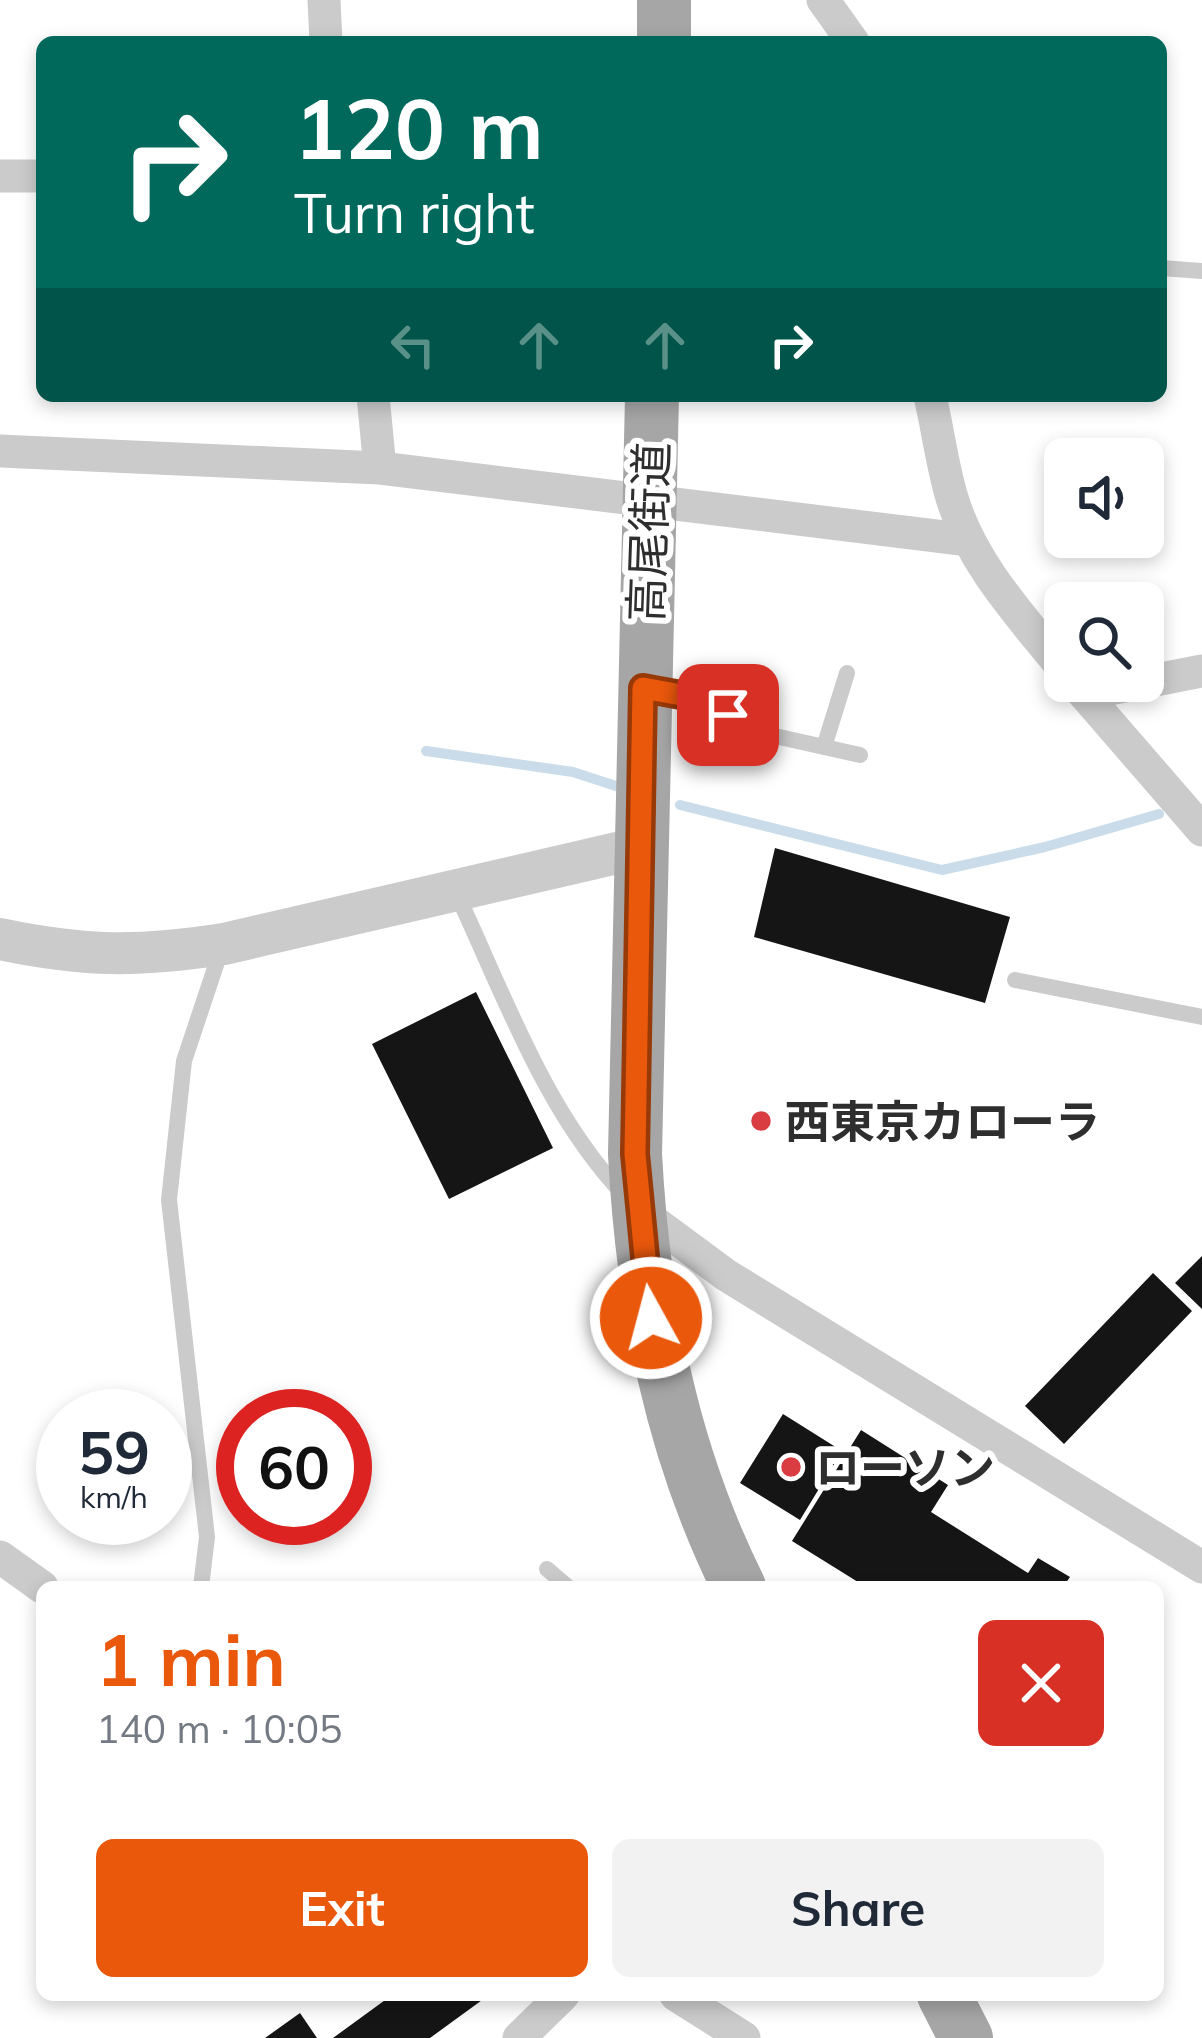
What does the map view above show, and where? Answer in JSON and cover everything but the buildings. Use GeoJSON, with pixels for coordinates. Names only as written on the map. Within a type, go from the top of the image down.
{"type":"FeatureCollection","features":[{"type":"Feature","properties":{"kind":"main road"},"geometry":{"type":"LineString","coordinates":[[664,0],[664,36]]}},
{"type":"Feature","properties":{"kind":"main road","name":"高尾街道"},"geometry":{"type":"LineString","coordinates":[[652,402],[635,1154],[638,1210],[651,1318],[675,1428],[730,1579]]}},
{"type":"Feature","properties":{"kind":"main road"},"geometry":{"type":"LineString","coordinates":[[947,2001],[966,2038]]}},
{"type":"Feature","properties":{"kind":"street"},"geometry":{"type":"LineString","coordinates":[[324,0],[326,36]]}},
{"type":"Feature","properties":{"kind":"street"},"geometry":{"type":"LineString","coordinates":[[824,0],[849,36]]}},
{"type":"Feature","properties":{"kind":"street"},"geometry":{"type":"LineString","coordinates":[[0,176],[36,176]]}},
{"type":"Feature","properties":{"kind":"street"},"geometry":{"type":"LineString","coordinates":[[374,402],[380,467]]}},
{"type":"Feature","properties":{"kind":"street"},"geometry":{"type":"LineString","coordinates":[[931,402],[952,499],[969,540],[992,581],[1044,645]]}},
{"type":"Feature","properties":{"kind":"street"},"geometry":{"type":"LineString","coordinates":[[0,451],[380,467],[969,540]]}},
{"type":"Feature","properties":{"kind":"street"},"geometry":{"type":"LineString","coordinates":[[1164,674],[1202,670]]}},
{"type":"Feature","properties":{"kind":"street"},"geometry":{"type":"LineString","coordinates":[[1091,702],[1202,830]]}},
{"type":"Feature","properties":{"kind":"street"},"geometry":{"type":"LineString","coordinates":[[0,939],[110,956],[224,944],[643,847]]}},
{"type":"Feature","properties":{"kind":"street"},"geometry":{"type":"LineString","coordinates":[[638,1210],[726,1275],[1202,1567]]}},
{"type":"Feature","properties":{"kind":"street"},"geometry":{"type":"LineString","coordinates":[[0,1556],[36,1583]]}},
{"type":"Feature","properties":{"kind":"street"},"geometry":{"type":"LineString","coordinates":[[519,2038],[557,2001]]}},
{"type":"Feature","properties":{"kind":"street"},"geometry":{"type":"LineString","coordinates":[[685,2001],[744,2038]]}},
{"type":"Feature","properties":{"kind":"lane"},"geometry":{"type":"LineString","coordinates":[[1167,268],[1202,271]]}},
{"type":"Feature","properties":{"kind":"lane"},"geometry":{"type":"LineString","coordinates":[[824,747],[847,673]]}},
{"type":"Feature","properties":{"kind":"lane"},"geometry":{"type":"LineString","coordinates":[[643,688],[708,700],[748,730],[860,755]]}},
{"type":"Feature","properties":{"kind":"lane"},"geometry":{"type":"LineString","coordinates":[[454,890],[554,1098],[591,1161],[638,1210]]}},
{"type":"Feature","properties":{"kind":"lane"},"geometry":{"type":"LineString","coordinates":[[202,1581],[207,1537],[169,1200],[184,1061],[224,944]]}},
{"type":"Feature","properties":{"kind":"lane"},"geometry":{"type":"LineString","coordinates":[[1015,980],[1202,1017]]}},
{"type":"Feature","properties":{"kind":"lane"},"geometry":{"type":"LineString","coordinates":[[547,1569],[561,1581]]}},
{"type":"Feature","properties":{"kind":"waterway"},"geometry":{"type":"LineString","coordinates":[[426,751],[573,772],[622,788]]}},
{"type":"Feature","properties":{"kind":"waterway"},"geometry":{"type":"LineString","coordinates":[[680,805],[942,870],[1159,814]]}},
{"type":"Feature","properties":{"kind":"place","name":"西東京カローラ"},"geometry":{"type":"Point","coordinates":[761,1121]}},
{"type":"Feature","properties":{"kind":"place","name":"ローソン"},"geometry":{"type":"Point","coordinates":[791,1467]}},
{"type":"Feature","properties":{"kind":"route"},"geometry":{"type":"LineString","coordinates":[[651,1318],[635,1154],[643,688],[708,700],[728,715]]}}]}
